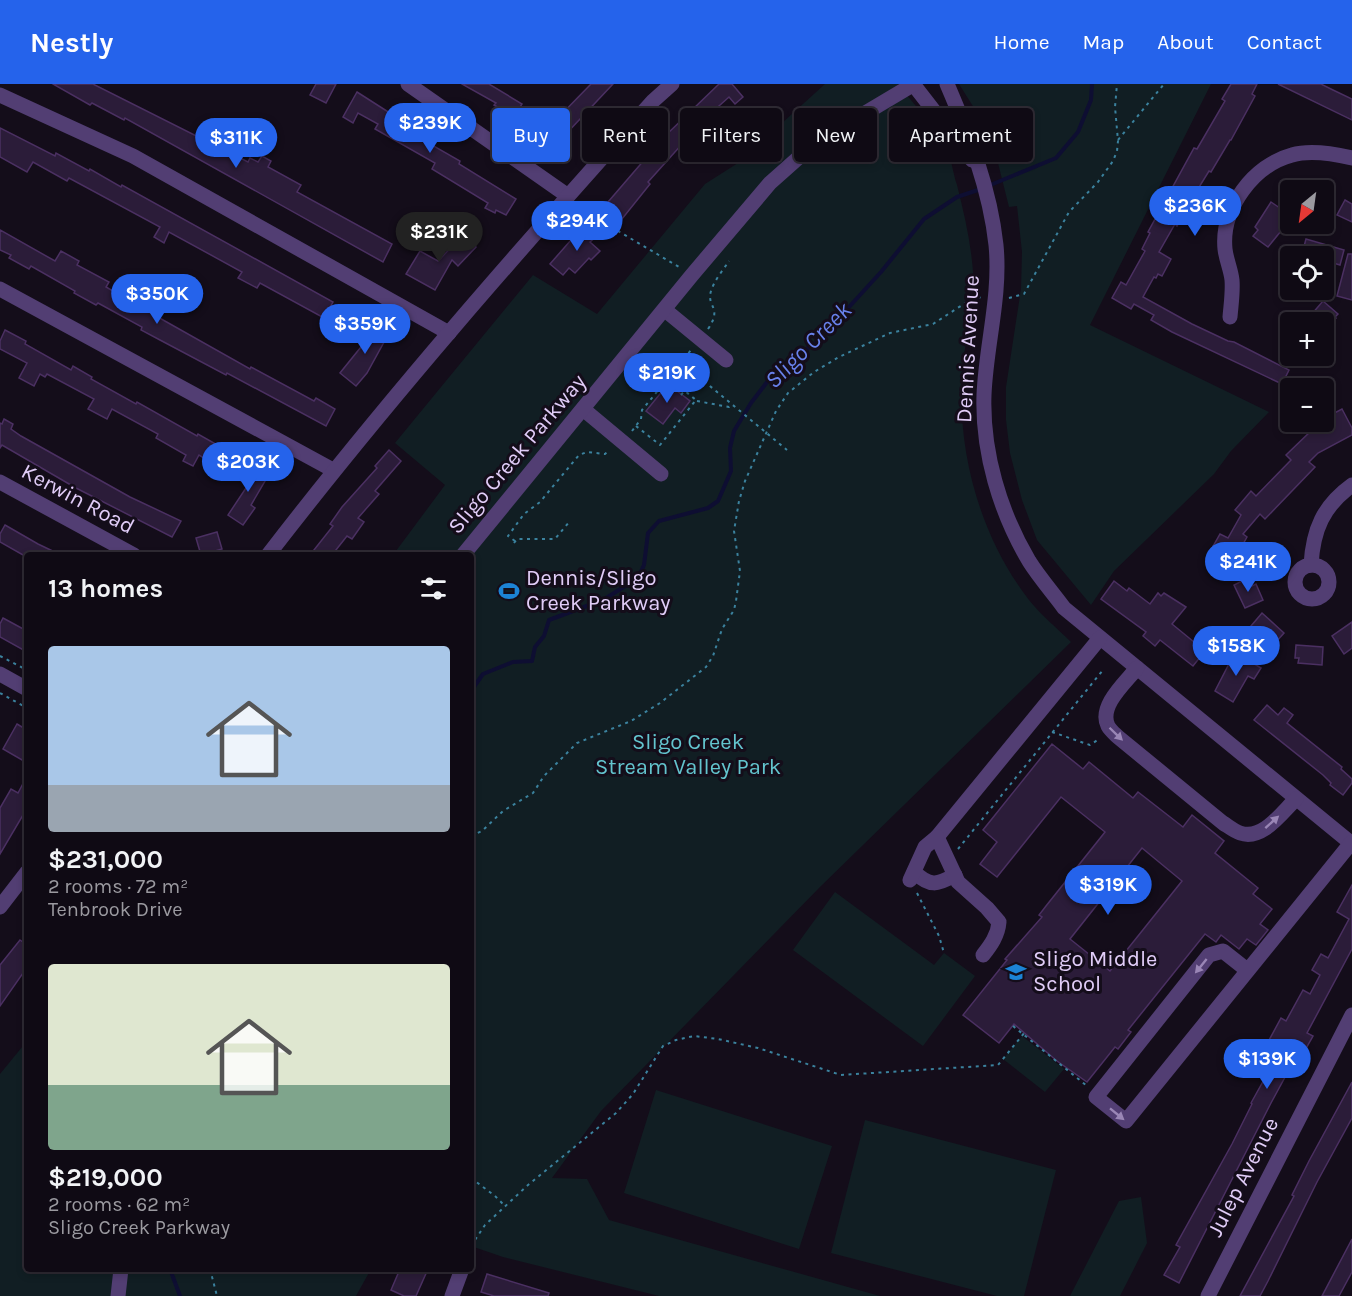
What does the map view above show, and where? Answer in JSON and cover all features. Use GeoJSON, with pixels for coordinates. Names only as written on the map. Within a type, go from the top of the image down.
{"type":"FeatureCollection","features":[{"type":"Feature","properties":{"kind":"street"},"geometry":{"type":"LineString","coordinates":[[408,84],[568,196]]}},
{"type":"Feature","properties":{"kind":"street"},"geometry":{"type":"LineString","coordinates":[[270,552],[333,470],[449,333],[652,101],[672,84]]}},
{"type":"Feature","properties":{"kind":"street","name":"Dennis Avenue"},"geometry":{"type":"LineString","coordinates":[[913,84],[979,170]]}},
{"type":"Feature","properties":{"kind":"street","name":"Sligo Creek Parkway"},"geometry":{"type":"LineString","coordinates":[[465,552],[770,183],[815,143],[913,84]]}},
{"type":"Feature","properties":{"kind":"street","name":"Dennis Avenue"},"geometry":{"type":"LineString","coordinates":[[947,84],[966,129],[979,170],[996,247],[996,297],[984,395],[986,438],[996,486],[1009,522],[1029,561],[1064,608],[1351,844]]}},
{"type":"Feature","properties":{"kind":"street"},"geometry":{"type":"LineString","coordinates":[[0,95],[133,156],[449,333]]}},
{"type":"Feature","properties":{"kind":"street"},"geometry":{"type":"LineString","coordinates":[[1230,317],[1232,280],[1225,248],[1228,220],[1238,197],[1262,169],[1293,154],[1332,154],[1352,158]]}},
{"type":"Feature","properties":{"kind":"street"},"geometry":{"type":"LineString","coordinates":[[0,289],[333,470]]}},
{"type":"Feature","properties":{"kind":"street"},"geometry":{"type":"LineString","coordinates":[[665,310],[721,356]]}},
{"type":"Feature","properties":{"kind":"street"},"geometry":{"type":"LineString","coordinates":[[583,409],[661,474]]}},
{"type":"Feature","properties":{"kind":"street","name":"Kerwin Road"},"geometry":{"type":"LineString","coordinates":[[0,482],[128,552]]}},
{"type":"Feature","properties":{"kind":"street"},"geometry":{"type":"LineString","coordinates":[[1311,565],[1312,546],[1319,524],[1331,502],[1352,485]]}},
{"type":"Feature","properties":{"kind":"street"},"geometry":{"type":"LineString","coordinates":[[955,875],[940,884],[924,882],[912,876],[925,848],[937,837],[1100,638]]}},
{"type":"Feature","properties":{"kind":"street"},"geometry":{"type":"LineString","coordinates":[[1137,668],[1113,698],[1106,711],[1108,726],[1118,737],[1214,816],[1242,834],[1256,833],[1269,825],[1296,799]]}},
{"type":"Feature","properties":{"kind":"street"},"geometry":{"type":"LineString","coordinates":[[0,674],[24,687]]}},
{"type":"Feature","properties":{"kind":"street"},"geometry":{"type":"LineString","coordinates":[[937,837],[958,882],[999,922],[992,944],[983,955]]}},
{"type":"Feature","properties":{"kind":"street"},"geometry":{"type":"LineString","coordinates":[[1247,970],[1223,951],[1209,955],[1096,1097],[1126,1121],[1351,844]]}},
{"type":"Feature","properties":{"kind":"street"},"geometry":{"type":"LineString","coordinates":[[0,907],[24,876]]}},
{"type":"Feature","properties":{"kind":"street","name":"Julep Avenue"},"geometry":{"type":"LineString","coordinates":[[1208,1296],[1352,1014]]}},
{"type":"Feature","properties":{"kind":"street"},"geometry":{"type":"LineString","coordinates":[[118,1296],[121,1272]]}},
{"type":"Feature","properties":{"kind":"street"},"geometry":{"type":"LineString","coordinates":[[452,1296],[461,1272]]}},
{"type":"Feature","properties":{"kind":"path"},"geometry":{"type":"LineString","coordinates":[[1010,298],[1024,294],[1069,212],[1108,170],[1117,151],[1115,107],[1118,84]]}},
{"type":"Feature","properties":{"kind":"path"},"geometry":{"type":"LineString","coordinates":[[1118,141],[1164,84]]}},
{"type":"Feature","properties":{"kind":"path"},"geometry":{"type":"LineString","coordinates":[[579,207],[692,275]]}},
{"type":"Feature","properties":{"kind":"path"},"geometry":{"type":"LineString","coordinates":[[570,520],[555,539],[517,539],[514,542],[508,536],[524,514],[540,502],[579,455],[587,452],[605,454],[628,436],[641,419],[642,410],[714,319],[716,313],[710,297],[711,290],[729,261]]}},
{"type":"Feature","properties":{"kind":"path"},"geometry":{"type":"LineString","coordinates":[[474,835],[533,793],[544,776],[577,743],[631,721],[660,703],[706,667],[713,656],[722,629],[734,610],[740,571],[734,531],[735,515],[745,481],[781,401],[796,385],[814,372],[890,333],[933,324],[973,298],[979,297]]}},
{"type":"Feature","properties":{"kind":"path"},"geometry":{"type":"LineString","coordinates":[[681,394],[697,376],[721,356]]}},
{"type":"Feature","properties":{"kind":"path"},"geometry":{"type":"LineString","coordinates":[[681,362],[787,450]]}},
{"type":"Feature","properties":{"kind":"path"},"geometry":{"type":"LineString","coordinates":[[668,378],[696,400],[729,407],[731,404]]}},
{"type":"Feature","properties":{"kind":"path"},"geometry":{"type":"LineString","coordinates":[[636,426],[660,445],[696,400]]}},
{"type":"Feature","properties":{"kind":"path"},"geometry":{"type":"LineString","coordinates":[[0,656],[24,668]]}},
{"type":"Feature","properties":{"kind":"path"},"geometry":{"type":"LineString","coordinates":[[958,849],[1103,670]]}},
{"type":"Feature","properties":{"kind":"path"},"geometry":{"type":"LineString","coordinates":[[0,693],[24,706]]}},
{"type":"Feature","properties":{"kind":"path"},"geometry":{"type":"LineString","coordinates":[[1052,732],[1090,744],[1102,737]]}},
{"type":"Feature","properties":{"kind":"path"},"geometry":{"type":"LineString","coordinates":[[912,876],[939,936],[944,953]]}},
{"type":"Feature","properties":{"kind":"path"},"geometry":{"type":"LineString","coordinates":[[1012,1026],[1090,1088]]}},
{"type":"Feature","properties":{"kind":"path"},"geometry":{"type":"LineString","coordinates":[[474,1242],[485,1225],[505,1206],[616,1113],[633,1094],[663,1046],[676,1040],[694,1036],[718,1039],[758,1048],[842,1075],[998,1065],[1024,1034]]}},
{"type":"Feature","properties":{"kind":"path"},"geometry":{"type":"LineString","coordinates":[[474,1180],[505,1206]]}},
{"type":"Feature","properties":{"kind":"path"},"geometry":{"type":"LineString","coordinates":[[211,1272],[217,1296]]}},
{"type":"Feature","properties":{"kind":"green space","name":"Sligo Creek Stream Valley Park"},"geometry":{"type":"Polygon","coordinates":[[[825,84],[898,84],[917,108],[889,108],[889,162],[951,163],[970,245],[973,275],[973,306],[964,355],[962,419],[973,484],[995,545],[1011,574],[1034,606],[1071,642],[820,887],[601,1111],[552,1178],[587,1179],[609,1220],[880,1296],[659,1296],[503,1257],[474,1247],[474,552],[395,552],[445,485],[395,443],[533,275],[597,314],[705,184],[739,162],[782,162],[782,123],[794,112],[794,162],[877,162],[877,108],[799,108],[825,84]]]}},
{"type":"Feature","properties":{"kind":"green space"},"geometry":{"type":"Polygon","coordinates":[[[959,84],[1211,84],[1090,325],[1269,412],[1231,451],[1214,474],[1114,571],[1091,605],[1037,540],[1022,500],[1010,453],[1006,420],[1006,387],[1021,289],[1022,252],[1017,206],[1009,207],[998,162],[1033,162],[1033,108],[974,108],[959,84]]]}},
{"type":"Feature","properties":{"kind":"green space"},"geometry":{"type":"Polygon","coordinates":[[[835,892],[934,965],[944,953],[975,976],[923,1046],[793,950],[835,892]]]}},
{"type":"Feature","properties":{"kind":"green space"},"geometry":{"type":"Polygon","coordinates":[[[1022,1036],[1064,1069],[1045,1092],[1003,1059],[1022,1036]]]}},
{"type":"Feature","properties":{"kind":"green space"},"geometry":{"type":"Polygon","coordinates":[[[24,1045],[24,1272],[369,1272],[356,1296],[0,1296],[0,1074],[24,1045]]]}},
{"type":"Feature","properties":{"kind":"green space"},"geometry":{"type":"Polygon","coordinates":[[[656,1090],[832,1146],[799,1249],[624,1193],[656,1090]]]}},
{"type":"Feature","properties":{"kind":"green space"},"geometry":{"type":"Polygon","coordinates":[[[865,1120],[1056,1170],[1024,1296],[997,1296],[831,1253],[865,1120]]]}},
{"type":"Feature","properties":{"kind":"green space"},"geometry":{"type":"Polygon","coordinates":[[[1141,1197],[1147,1243],[1120,1296],[1070,1296],[1119,1201],[1141,1197]]]}},
{"type":"Feature","properties":{"kind":"building"},"geometry":{"type":"Polygon","coordinates":[[[53,84],[93,84],[248,162],[250,158],[258,162],[262,156],[271,161],[268,167],[301,185],[297,192],[392,244],[383,262],[125,118],[124,120],[92,103],[90,105],[53,84]]]}},
{"type":"Feature","properties":{"kind":"building"},"geometry":{"type":"Polygon","coordinates":[[[316,84],[336,84],[326,103],[310,95],[316,84]]]}},
{"type":"Feature","properties":{"kind":"building"},"geometry":{"type":"Polygon","coordinates":[[[462,84],[489,84],[522,104],[520,108],[499,108],[494,105],[496,103],[462,84]]]}},
{"type":"Feature","properties":{"kind":"building"},"geometry":{"type":"Polygon","coordinates":[[[591,84],[613,84],[590,108],[582,108],[582,117],[570,130],[570,108],[568,108],[591,84]]]}},
{"type":"Feature","properties":{"kind":"building"},"geometry":{"type":"Polygon","coordinates":[[[719,84],[732,84],[743,97],[735,104],[729,97],[717,108],[694,108],[719,84]]]}},
{"type":"Feature","properties":{"kind":"building"},"geometry":{"type":"Polygon","coordinates":[[[1231,84],[1257,84],[1252,94],[1255,96],[1231,140],[1196,192],[1199,194],[1190,211],[1186,210],[1177,226],[1175,224],[1159,252],[1171,259],[1162,276],[1158,274],[1156,278],[1154,277],[1143,297],[1192,324],[1289,370],[1285,378],[1280,378],[1280,383],[1172,332],[1151,320],[1154,315],[1134,304],[1131,309],[1112,298],[1121,282],[1126,285],[1145,251],[1142,249],[1150,233],[1148,232],[1194,148],[1197,149],[1225,101],[1222,99],[1231,84]]]}},
{"type":"Feature","properties":{"kind":"building"},"geometry":{"type":"Polygon","coordinates":[[[1278,84],[1321,84],[1352,99],[1352,120],[1278,84]]]}},
{"type":"Feature","properties":{"kind":"building"},"geometry":{"type":"Polygon","coordinates":[[[357,92],[404,122],[402,125],[431,141],[430,144],[460,161],[459,164],[516,199],[506,215],[485,208],[488,203],[432,169],[435,163],[375,129],[378,124],[358,113],[353,123],[343,117],[357,92]]]}},
{"type":"Feature","properties":{"kind":"building"},"geometry":{"type":"Polygon","coordinates":[[[680,122],[680,146],[668,160],[668,133],[680,122]]]}},
{"type":"Feature","properties":{"kind":"building"},"geometry":{"type":"Polygon","coordinates":[[[0,128],[55,156],[56,153],[89,171],[90,169],[121,187],[122,185],[333,302],[324,318],[260,283],[257,288],[238,278],[242,272],[169,232],[164,243],[154,237],[160,227],[69,178],[67,181],[33,162],[27,172],[0,157],[0,128]]]}},
{"type":"Feature","properties":{"kind":"building"},"geometry":{"type":"Polygon","coordinates":[[[642,162],[666,162],[648,182],[650,184],[618,224],[602,210],[642,162]]]}},
{"type":"Feature","properties":{"kind":"building"},"geometry":{"type":"Polygon","coordinates":[[[1345,200],[1352,204],[1352,222],[1337,215],[1345,200]]]}},
{"type":"Feature","properties":{"kind":"building"},"geometry":{"type":"Polygon","coordinates":[[[1271,202],[1280,208],[1280,232],[1268,247],[1253,236],[1258,230],[1255,227],[1271,202]]]}},
{"type":"Feature","properties":{"kind":"building"},"geometry":{"type":"Polygon","coordinates":[[[585,224],[597,236],[590,242],[600,251],[591,260],[589,258],[575,273],[569,268],[563,275],[550,264],[585,224]]]}},
{"type":"Feature","properties":{"kind":"building"},"geometry":{"type":"Polygon","coordinates":[[[0,230],[55,261],[61,251],[79,261],[77,265],[109,282],[106,287],[140,307],[250,369],[251,367],[314,401],[316,398],[335,409],[326,426],[141,330],[142,327],[74,293],[75,291],[31,266],[29,269],[9,258],[11,255],[0,250],[0,230]]]}},
{"type":"Feature","properties":{"kind":"building"},"geometry":{"type":"Polygon","coordinates":[[[463,235],[476,247],[458,266],[452,260],[435,290],[406,274],[420,251],[438,261],[463,235]]]}},
{"type":"Feature","properties":{"kind":"building"},"geometry":{"type":"Polygon","coordinates":[[[1306,239],[1330,246],[1304,246],[1306,239]]]}},
{"type":"Feature","properties":{"kind":"building"},"geometry":{"type":"Polygon","coordinates":[[[1334,247],[1344,250],[1340,265],[1334,263],[1334,247]]]}},
{"type":"Feature","properties":{"kind":"building"},"geometry":{"type":"Polygon","coordinates":[[[1348,254],[1352,254],[1352,300],[1337,296],[1348,254]]]}},
{"type":"Feature","properties":{"kind":"building"},"geometry":{"type":"Polygon","coordinates":[[[1323,301],[1338,314],[1334,320],[1334,312],[1314,312],[1323,301]]]}},
{"type":"Feature","properties":{"kind":"building"},"geometry":{"type":"Polygon","coordinates":[[[371,323],[389,333],[367,373],[356,386],[340,373],[365,342],[361,340],[371,323]]]}},
{"type":"Feature","properties":{"kind":"building"},"geometry":{"type":"Polygon","coordinates":[[[5,330],[71,370],[73,366],[92,377],[91,379],[136,404],[137,402],[221,447],[212,463],[199,455],[193,466],[183,461],[186,455],[156,438],[158,434],[112,409],[107,419],[88,409],[94,399],[47,374],[45,377],[40,374],[34,386],[19,378],[27,363],[0,349],[0,341],[5,330]]]}},
{"type":"Feature","properties":{"kind":"building"},"geometry":{"type":"Polygon","coordinates":[[[668,384],[690,401],[681,413],[675,408],[663,424],[646,411],[668,384]]]}},
{"type":"Feature","properties":{"kind":"building"},"geometry":{"type":"Polygon","coordinates":[[[1342,409],[1352,428],[1352,435],[1318,453],[1309,462],[1315,467],[1265,519],[1260,514],[1243,534],[1247,537],[1233,562],[1211,550],[1220,534],[1228,538],[1241,515],[1235,510],[1251,491],[1256,496],[1291,460],[1286,455],[1310,432],[1334,432],[1334,413],[1342,409]]]}},
{"type":"Feature","properties":{"kind":"building"},"geometry":{"type":"Polygon","coordinates":[[[4,419],[13,424],[11,429],[21,436],[130,497],[181,521],[172,537],[76,488],[2,445],[0,448],[0,423],[2,424],[4,419]]]}},
{"type":"Feature","properties":{"kind":"building"},"geometry":{"type":"Polygon","coordinates":[[[389,450],[401,461],[375,491],[379,494],[358,518],[364,522],[352,539],[347,536],[334,552],[312,552],[333,526],[330,524],[342,507],[377,468],[375,466],[389,450]]]}},
{"type":"Feature","properties":{"kind":"building"},"geometry":{"type":"Polygon","coordinates":[[[244,463],[268,476],[251,505],[255,508],[243,525],[228,515],[248,485],[236,478],[244,463]]]}},
{"type":"Feature","properties":{"kind":"building"},"geometry":{"type":"Polygon","coordinates":[[[5,525],[55,552],[24,552],[23,555],[0,542],[0,534],[5,525]]]}},
{"type":"Feature","properties":{"kind":"building"},"geometry":{"type":"Polygon","coordinates":[[[217,532],[222,549],[200,552],[196,538],[217,532]]]}},
{"type":"Feature","properties":{"kind":"building"},"geometry":{"type":"Polygon","coordinates":[[[1248,578],[1252,586],[1256,584],[1263,600],[1245,608],[1234,585],[1248,578]]]}},
{"type":"Feature","properties":{"kind":"building"},"geometry":{"type":"Polygon","coordinates":[[[1114,581],[1127,591],[1129,588],[1150,604],[1158,593],[1161,596],[1164,593],[1186,607],[1172,624],[1205,651],[1193,666],[1160,640],[1155,646],[1143,636],[1146,632],[1101,599],[1114,581]]]}},
{"type":"Feature","properties":{"kind":"building"},"geometry":{"type":"Polygon","coordinates":[[[1262,613],[1284,633],[1276,642],[1267,634],[1265,638],[1251,626],[1262,613]]]}},
{"type":"Feature","properties":{"kind":"building"},"geometry":{"type":"Polygon","coordinates":[[[3,618],[24,629],[24,650],[0,637],[0,624],[3,618]]]}},
{"type":"Feature","properties":{"kind":"building"},"geometry":{"type":"Polygon","coordinates":[[[1352,622],[1352,648],[1344,654],[1332,636],[1352,622]]]}},
{"type":"Feature","properties":{"kind":"building"},"geometry":{"type":"Polygon","coordinates":[[[1296,645],[1323,647],[1322,665],[1298,663],[1299,658],[1295,658],[1296,645]]]}},
{"type":"Feature","properties":{"kind":"building"},"geometry":{"type":"Polygon","coordinates":[[[1238,654],[1261,668],[1254,679],[1248,676],[1233,702],[1215,691],[1233,656],[1236,658],[1238,654]]]}},
{"type":"Feature","properties":{"kind":"building"},"geometry":{"type":"Polygon","coordinates":[[[1267,705],[1278,715],[1284,708],[1293,715],[1287,723],[1342,767],[1341,769],[1352,779],[1352,783],[1343,795],[1330,785],[1331,783],[1323,775],[1254,720],[1267,705]]]}},
{"type":"Feature","properties":{"kind":"building"},"geometry":{"type":"Polygon","coordinates":[[[17,724],[24,728],[22,760],[3,749],[17,724]]]}},
{"type":"Feature","properties":{"kind":"building"},"geometry":{"type":"Polygon","coordinates":[[[1052,744],[1083,769],[1089,762],[1133,798],[1138,792],[1183,827],[1192,815],[1224,841],[1215,853],[1258,888],[1253,894],[1272,909],[1260,924],[1268,930],[1256,945],[1247,939],[1239,949],[1221,935],[1216,942],[1205,934],[1128,1030],[1131,1032],[1118,1049],[1115,1047],[1087,1082],[1057,1061],[1014,1024],[999,1043],[963,1015],[1007,960],[1005,959],[1042,917],[1039,915],[1105,832],[1061,797],[997,877],[980,864],[997,842],[983,830],[1052,744]],[[1142,848],[1070,939],[1110,971],[1182,881],[1142,848]]]}},
{"type":"Feature","properties":{"kind":"building"},"geometry":{"type":"Polygon","coordinates":[[[24,782],[24,816],[0,854],[0,808],[11,789],[18,793],[24,782]]]}},
{"type":"Feature","properties":{"kind":"building"},"geometry":{"type":"Polygon","coordinates":[[[1352,885],[1352,949],[1307,1033],[1313,1036],[1300,1059],[1296,1057],[1271,1103],[1179,1283],[1164,1275],[1180,1247],[1176,1245],[1281,1049],[1268,1042],[1281,1018],[1286,1021],[1303,990],[1310,994],[1320,975],[1312,970],[1321,954],[1328,958],[1349,919],[1337,912],[1352,885]]]}},
{"type":"Feature","properties":{"kind":"building"},"geometry":{"type":"Polygon","coordinates":[[[20,940],[24,943],[24,974],[0,1006],[0,965],[20,940]]]}},
{"type":"Feature","properties":{"kind":"building"},"geometry":{"type":"Polygon","coordinates":[[[1352,1082],[1352,1118],[1268,1281],[1260,1296],[1240,1296],[1294,1196],[1292,1195],[1309,1161],[1352,1082]]]}},
{"type":"Feature","properties":{"kind":"building"},"geometry":{"type":"Polygon","coordinates":[[[1352,1239],[1352,1272],[1339,1296],[1322,1296],[1352,1239]]]}},
{"type":"Feature","properties":{"kind":"building"},"geometry":{"type":"Polygon","coordinates":[[[399,1272],[427,1272],[416,1296],[404,1296],[391,1290],[399,1272]]]}},
{"type":"Feature","properties":{"kind":"building"},"geometry":{"type":"Polygon","coordinates":[[[487,1274],[549,1293],[548,1296],[494,1296],[481,1292],[487,1274]]]}},
{"type":"Feature","properties":{"kind":"waterway"},"geometry":{"type":"LineString","coordinates":[[988,186],[1056,158],[1078,132],[1091,100],[1092,84]]}},
{"type":"Feature","properties":{"kind":"waterway","name":"Sligo Creek"},"geometry":{"type":"LineString","coordinates":[[474,687],[483,674],[513,662],[532,661],[535,647],[544,636],[549,620],[603,600],[638,578],[644,565],[648,533],[659,521],[708,508],[718,501],[731,471],[730,448],[734,431],[751,403],[777,369],[817,342],[881,272],[924,219],[957,197],[981,189]]}},
{"type":"Feature","properties":{"kind":"waterway","name":"Sligo Creek"},"geometry":{"type":"LineString","coordinates":[[171,1272],[180,1296]]}},
{"type":"Feature","properties":{"kind":"place","name":"Dennis/Sligo Creek Parkway"},"geometry":{"type":"Point","coordinates":[509,591]}},
{"type":"Feature","properties":{"kind":"place","name":"Sligo Middle School"},"geometry":{"type":"Point","coordinates":[1016,972]}}]}
